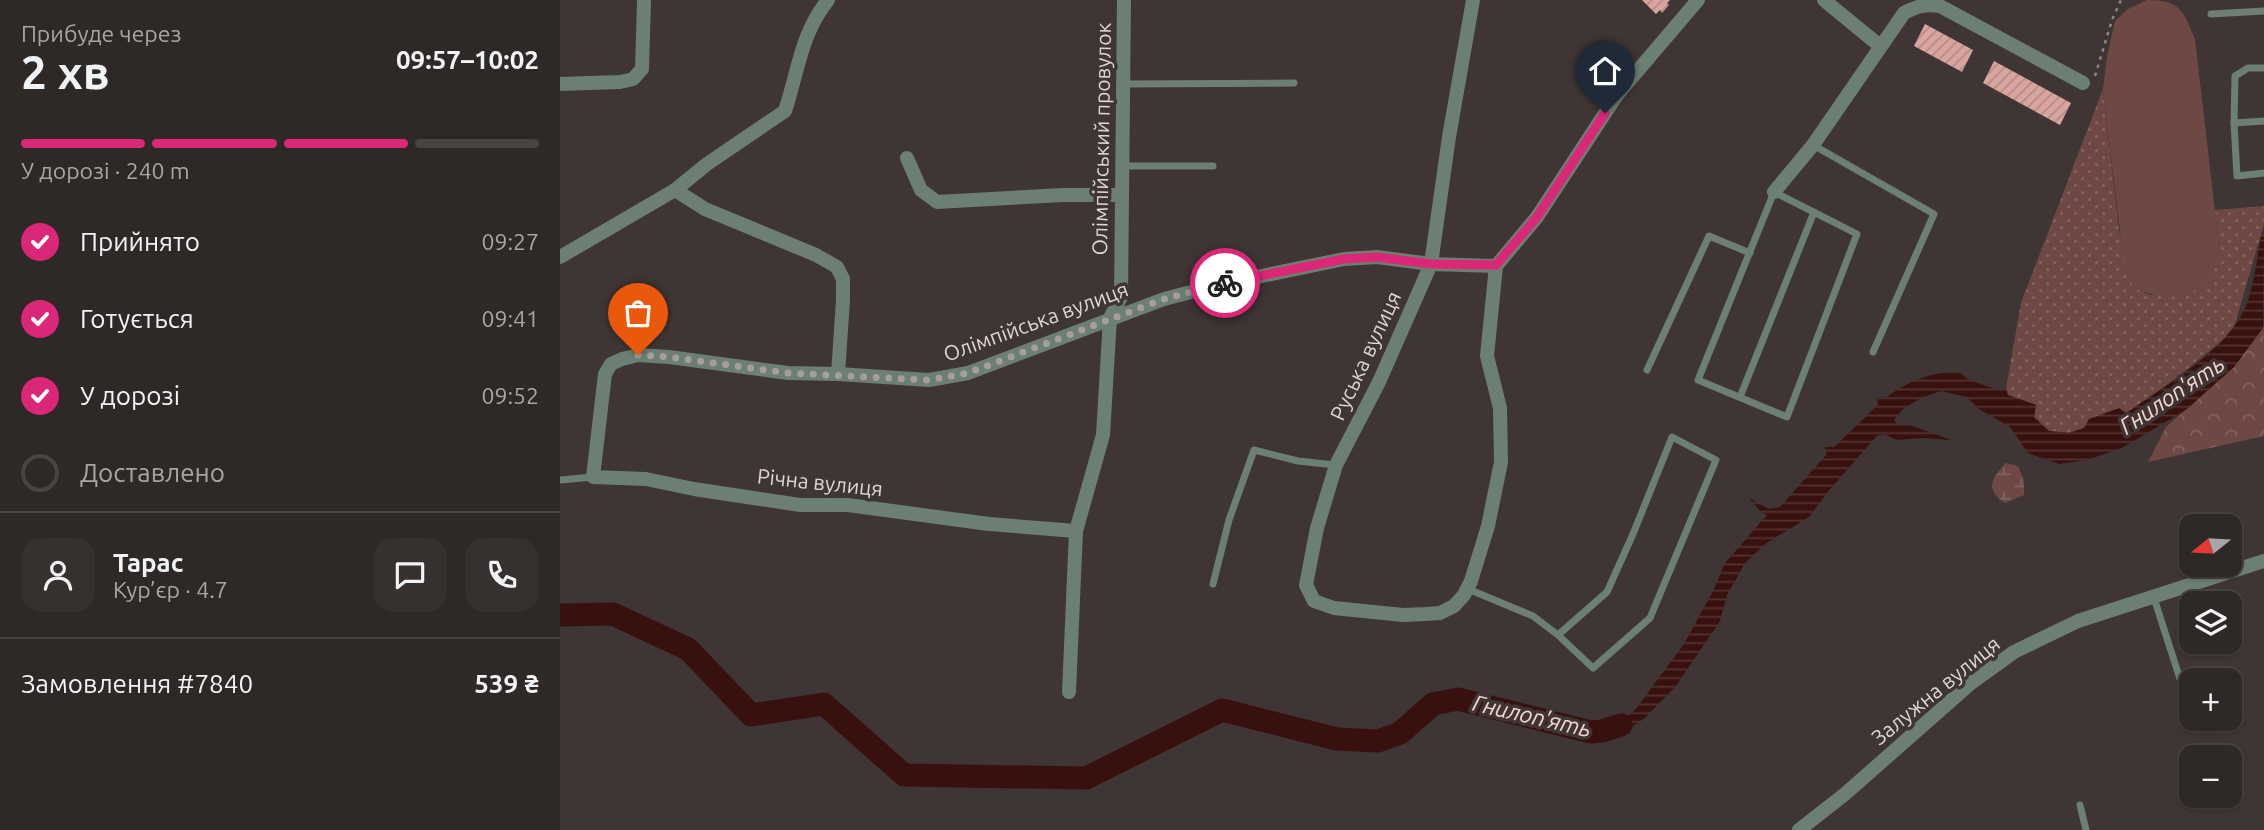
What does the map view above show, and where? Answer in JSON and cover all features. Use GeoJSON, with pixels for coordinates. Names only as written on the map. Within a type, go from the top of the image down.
{"type":"FeatureCollection","features":[{"type":"Feature","properties":{"kind":"street"},"geometry":{"type":"LineString","coordinates":[[560,84],[633,79],[642,69],[644,0]]}},
{"type":"Feature","properties":{"kind":"street"},"geometry":{"type":"LineString","coordinates":[[560,257],[675,190],[707,164],[785,111],[797,59],[807,33],[828,0]]}},
{"type":"Feature","properties":{"kind":"street","name":"Олімпійський провулок"},"geometry":{"type":"LineString","coordinates":[[1069,692],[1076,531],[1103,435],[1110,318],[1121,297],[1124,0]]}},
{"type":"Feature","properties":{"kind":"street","name":"Руська вулиця"},"geometry":{"type":"LineString","coordinates":[[1467,589],[1454,606],[1440,612],[1403,615],[1334,608],[1314,601],[1306,585],[1317,528],[1336,466],[1379,383],[1431,264],[1449,137],[1473,0]]}},
{"type":"Feature","properties":{"kind":"street"},"geometry":{"type":"LineString","coordinates":[[1467,589],[1488,526],[1501,463],[1500,408],[1487,356],[1496,265],[1537,217],[1617,95],[1698,0]]}},
{"type":"Feature","properties":{"kind":"street"},"geometry":{"type":"LineString","coordinates":[[1824,0],[1880,46]]}},
{"type":"Feature","properties":{"kind":"street"},"geometry":{"type":"LineString","coordinates":[[1774,192],[1813,145],[1904,13],[1916,6],[1928,4],[1950,12],[2083,83]]}},
{"type":"Feature","properties":{"kind":"street"},"geometry":{"type":"LineString","coordinates":[[907,158],[921,190],[937,202],[1063,195],[1122,195]]}},
{"type":"Feature","properties":{"kind":"street"},"geometry":{"type":"LineString","coordinates":[[675,190],[705,209],[816,255],[837,267],[843,279],[838,374]]}},
{"type":"Feature","properties":{"kind":"street","name":"Олімпійська вулиця"},"geometry":{"type":"LineString","coordinates":[[593,477],[605,374],[611,364],[638,355],[788,373],[929,380],[968,373],[1164,299],[1344,259],[1377,257],[1431,264],[1496,265]]}},
{"type":"Feature","properties":{"kind":"street","name":"Річна вулиця"},"geometry":{"type":"LineString","coordinates":[[593,477],[646,479],[800,505],[848,505],[989,524],[1076,531]]}},
{"type":"Feature","properties":{"kind":"street","name":"Залужна вулиця"},"geometry":{"type":"LineString","coordinates":[[1799,830],[1845,794],[1971,684],[2014,652],[2078,621],[2264,561]]}},
{"type":"Feature","properties":{"kind":"lane"},"geometry":{"type":"LineString","coordinates":[[2211,14],[2264,11]]}},
{"type":"Feature","properties":{"kind":"lane"},"geometry":{"type":"LineString","coordinates":[[2264,68],[2248,68],[2235,76],[2234,123],[2237,176],[2264,173]]}},
{"type":"Feature","properties":{"kind":"lane"},"geometry":{"type":"LineString","coordinates":[[1124,84],[1294,83]]}},
{"type":"Feature","properties":{"kind":"lane"},"geometry":{"type":"LineString","coordinates":[[2234,123],[2264,121]]}},
{"type":"Feature","properties":{"kind":"lane"},"geometry":{"type":"LineString","coordinates":[[1813,145],[1934,214],[1873,352]]}},
{"type":"Feature","properties":{"kind":"lane"},"geometry":{"type":"LineString","coordinates":[[1122,166],[1213,166]]}},
{"type":"Feature","properties":{"kind":"lane"},"geometry":{"type":"LineString","coordinates":[[1774,192],[1857,234],[1787,417],[1698,380],[1774,192]]}},
{"type":"Feature","properties":{"kind":"lane"},"geometry":{"type":"LineString","coordinates":[[1740,397],[1814,212]]}},
{"type":"Feature","properties":{"kind":"lane"},"geometry":{"type":"LineString","coordinates":[[1647,370],[1709,236],[1750,253]]}},
{"type":"Feature","properties":{"kind":"lane"},"geometry":{"type":"LineString","coordinates":[[1467,589],[1533,617],[1558,635],[1592,668],[1650,618],[1716,460],[1672,438],[1607,592],[1558,635]]}},
{"type":"Feature","properties":{"kind":"lane"},"geometry":{"type":"LineString","coordinates":[[1213,584],[1229,520],[1254,450],[1298,461],[1336,466]]}},
{"type":"Feature","properties":{"kind":"lane","name":"Річна вулиця"},"geometry":{"type":"LineString","coordinates":[[560,480],[593,477]]}},
{"type":"Feature","properties":{"kind":"lane"},"geometry":{"type":"LineString","coordinates":[[2154,598],[2179,676]]}},
{"type":"Feature","properties":{"kind":"lane"},"geometry":{"type":"LineString","coordinates":[[2080,805],[2086,830]]}},
{"type":"Feature","properties":{"kind":"path"},"geometry":{"type":"LineString","coordinates":[[2083,83],[2092,86],[2112,20],[2121,0]]}},
{"type":"Feature","properties":{"kind":"green space"},"geometry":{"type":"Polygon","coordinates":[[[2147,0],[2167,2],[2179,9],[2195,39],[2220,255],[2207,281],[2197,289],[2174,297],[2147,293],[2133,287],[2124,265],[2103,89],[2115,21],[2128,9],[2147,0]]]}},
{"type":"Feature","properties":{"kind":"green space"},"geometry":{"type":"Polygon","coordinates":[[[2103,89],[2119,231],[2133,287],[2150,295],[2185,295],[2220,255],[2215,210],[2264,206],[2264,224],[2235,324],[2228,336],[2126,414],[2069,433],[2049,431],[2034,417],[2036,405],[2008,395],[2006,389],[2021,303],[2103,89]]]}},
{"type":"Feature","properties":{"kind":"green space"},"geometry":{"type":"Polygon","coordinates":[[[2264,326],[2264,436],[2148,462],[2166,427],[2234,367],[2264,326]]]}},
{"type":"Feature","properties":{"kind":"green space"},"geometry":{"type":"Polygon","coordinates":[[[2006,463],[2018,466],[2024,480],[2024,495],[2005,503],[1995,493],[1992,484],[2006,463]]]}},
{"type":"Feature","properties":{"kind":"water"},"geometry":{"type":"Polygon","coordinates":[[[2261,237],[2264,237],[2263,328],[2234,367],[2187,409],[2122,448],[2087,460],[2059,464],[2028,453],[2010,427],[1979,409],[1967,397],[1941,391],[1921,398],[1903,409],[1894,420],[1898,425],[1910,425],[1951,440],[1897,440],[1884,434],[1877,436],[1809,517],[1765,544],[1745,563],[1727,595],[1720,621],[1676,686],[1645,718],[1633,726],[1618,733],[1591,732],[1623,719],[1635,710],[1684,644],[1725,563],[1767,515],[1749,498],[1769,509],[1780,507],[1827,454],[1825,447],[1834,447],[1878,405],[1877,397],[1884,399],[1901,387],[1929,376],[1959,372],[1969,380],[2001,391],[2006,389],[2008,395],[2036,405],[2034,417],[2049,431],[2069,433],[2084,428],[2089,419],[2119,408],[2126,413],[2194,366],[2210,353],[2237,323],[2249,298],[2261,237]]]}},
{"type":"Feature","properties":{"kind":"building"},"geometry":{"type":"Polygon","coordinates":[[[1642,0],[1670,0],[1662,13],[1660,10],[1656,14],[1642,0]]]}},
{"type":"Feature","properties":{"kind":"building"},"geometry":{"type":"Polygon","coordinates":[[[1925,24],[1973,50],[1962,72],[1914,46],[1925,24]]]}},
{"type":"Feature","properties":{"kind":"building"},"geometry":{"type":"Polygon","coordinates":[[[1994,61],[2071,103],[2060,125],[1983,83],[1994,61]]]}},
{"type":"Feature","properties":{"kind":"waterway","name":"Гнилоп'ять"},"geometry":{"type":"LineString","coordinates":[[560,615],[613,614],[688,649],[751,715],[824,704],[904,775],[1086,778],[1222,710],[1337,739],[1378,741],[1400,733],[1433,704],[1458,699],[1591,732],[1621,725]]}},
{"type":"Feature","properties":{"kind":"way so far"},"geometry":{"type":"LineString","coordinates":[[638,355],[723,363],[788,373],[929,380],[968,373],[1164,299],[1225,283]]}},
{"type":"Feature","properties":{"kind":"route"},"geometry":{"type":"LineString","coordinates":[[1225,283],[1344,259],[1377,257],[1431,264],[1496,265],[1537,217],[1605,113]]}}]}
